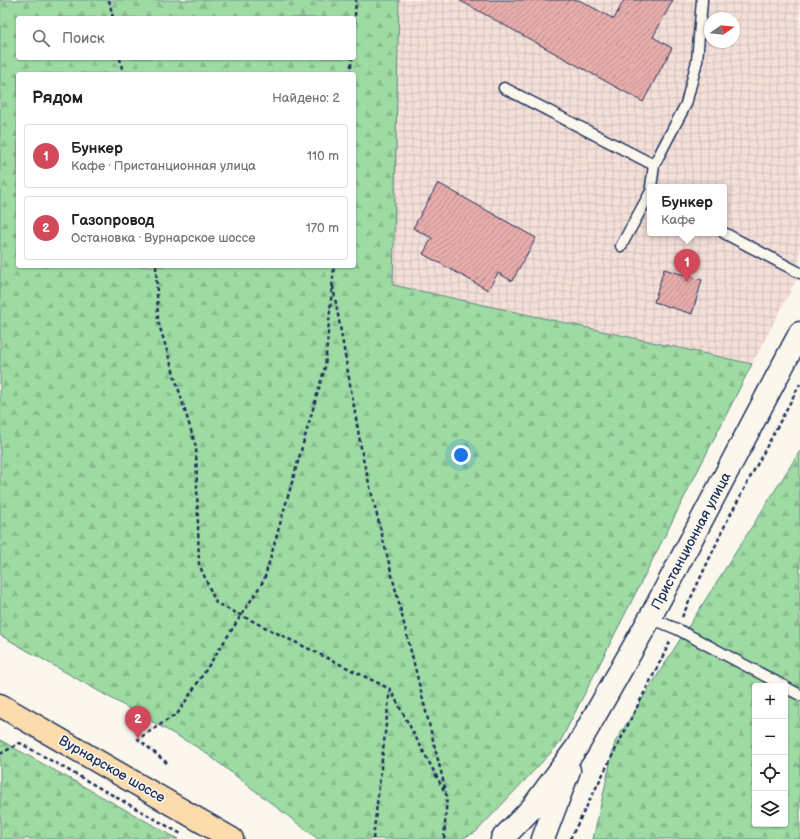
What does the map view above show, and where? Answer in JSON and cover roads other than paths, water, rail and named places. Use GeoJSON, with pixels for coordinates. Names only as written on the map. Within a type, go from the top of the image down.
{"type":"FeatureCollection","features":[{"type":"Feature","properties":{"kind":"main road","name":"Вурнарское шоссе"},"geometry":{"type":"LineString","coordinates":[[0,705],[232,837]]}},
{"type":"Feature","properties":{"kind":"street","name":"Пристанционная улица"},"geometry":{"type":"LineString","coordinates":[[502,839],[532,808],[577,747],[650,618],[800,332]]}},
{"type":"Feature","properties":{"kind":"street","name":"Пристанционная улица"},"geometry":{"type":"LineString","coordinates":[[543,839],[577,747]]}},
{"type":"Feature","properties":{"kind":"lane"},"geometry":{"type":"LineString","coordinates":[[651,184],[654,165],[686,104],[697,61],[702,0]]}},
{"type":"Feature","properties":{"kind":"lane"},"geometry":{"type":"LineString","coordinates":[[504,88],[654,165]]}},
{"type":"Feature","properties":{"kind":"lane"},"geometry":{"type":"LineString","coordinates":[[621,246],[647,198]]}},
{"type":"Feature","properties":{"kind":"lane"},"geometry":{"type":"LineString","coordinates":[[727,235],[800,273]]}},
{"type":"Feature","properties":{"kind":"lane"},"geometry":{"type":"LineString","coordinates":[[650,618],[677,629],[778,683]]}},
{"type":"Feature","properties":{"kind":"lane"},"geometry":{"type":"LineString","coordinates":[[788,688],[800,695]]}},
{"type":"Feature","properties":{"kind":"place","name":"Бункер"},"geometry":{"type":"Point","coordinates":[687,282]}},
{"type":"Feature","properties":{"kind":"place","name":"Газопровод"},"geometry":{"type":"Point","coordinates":[138,739]}}]}
